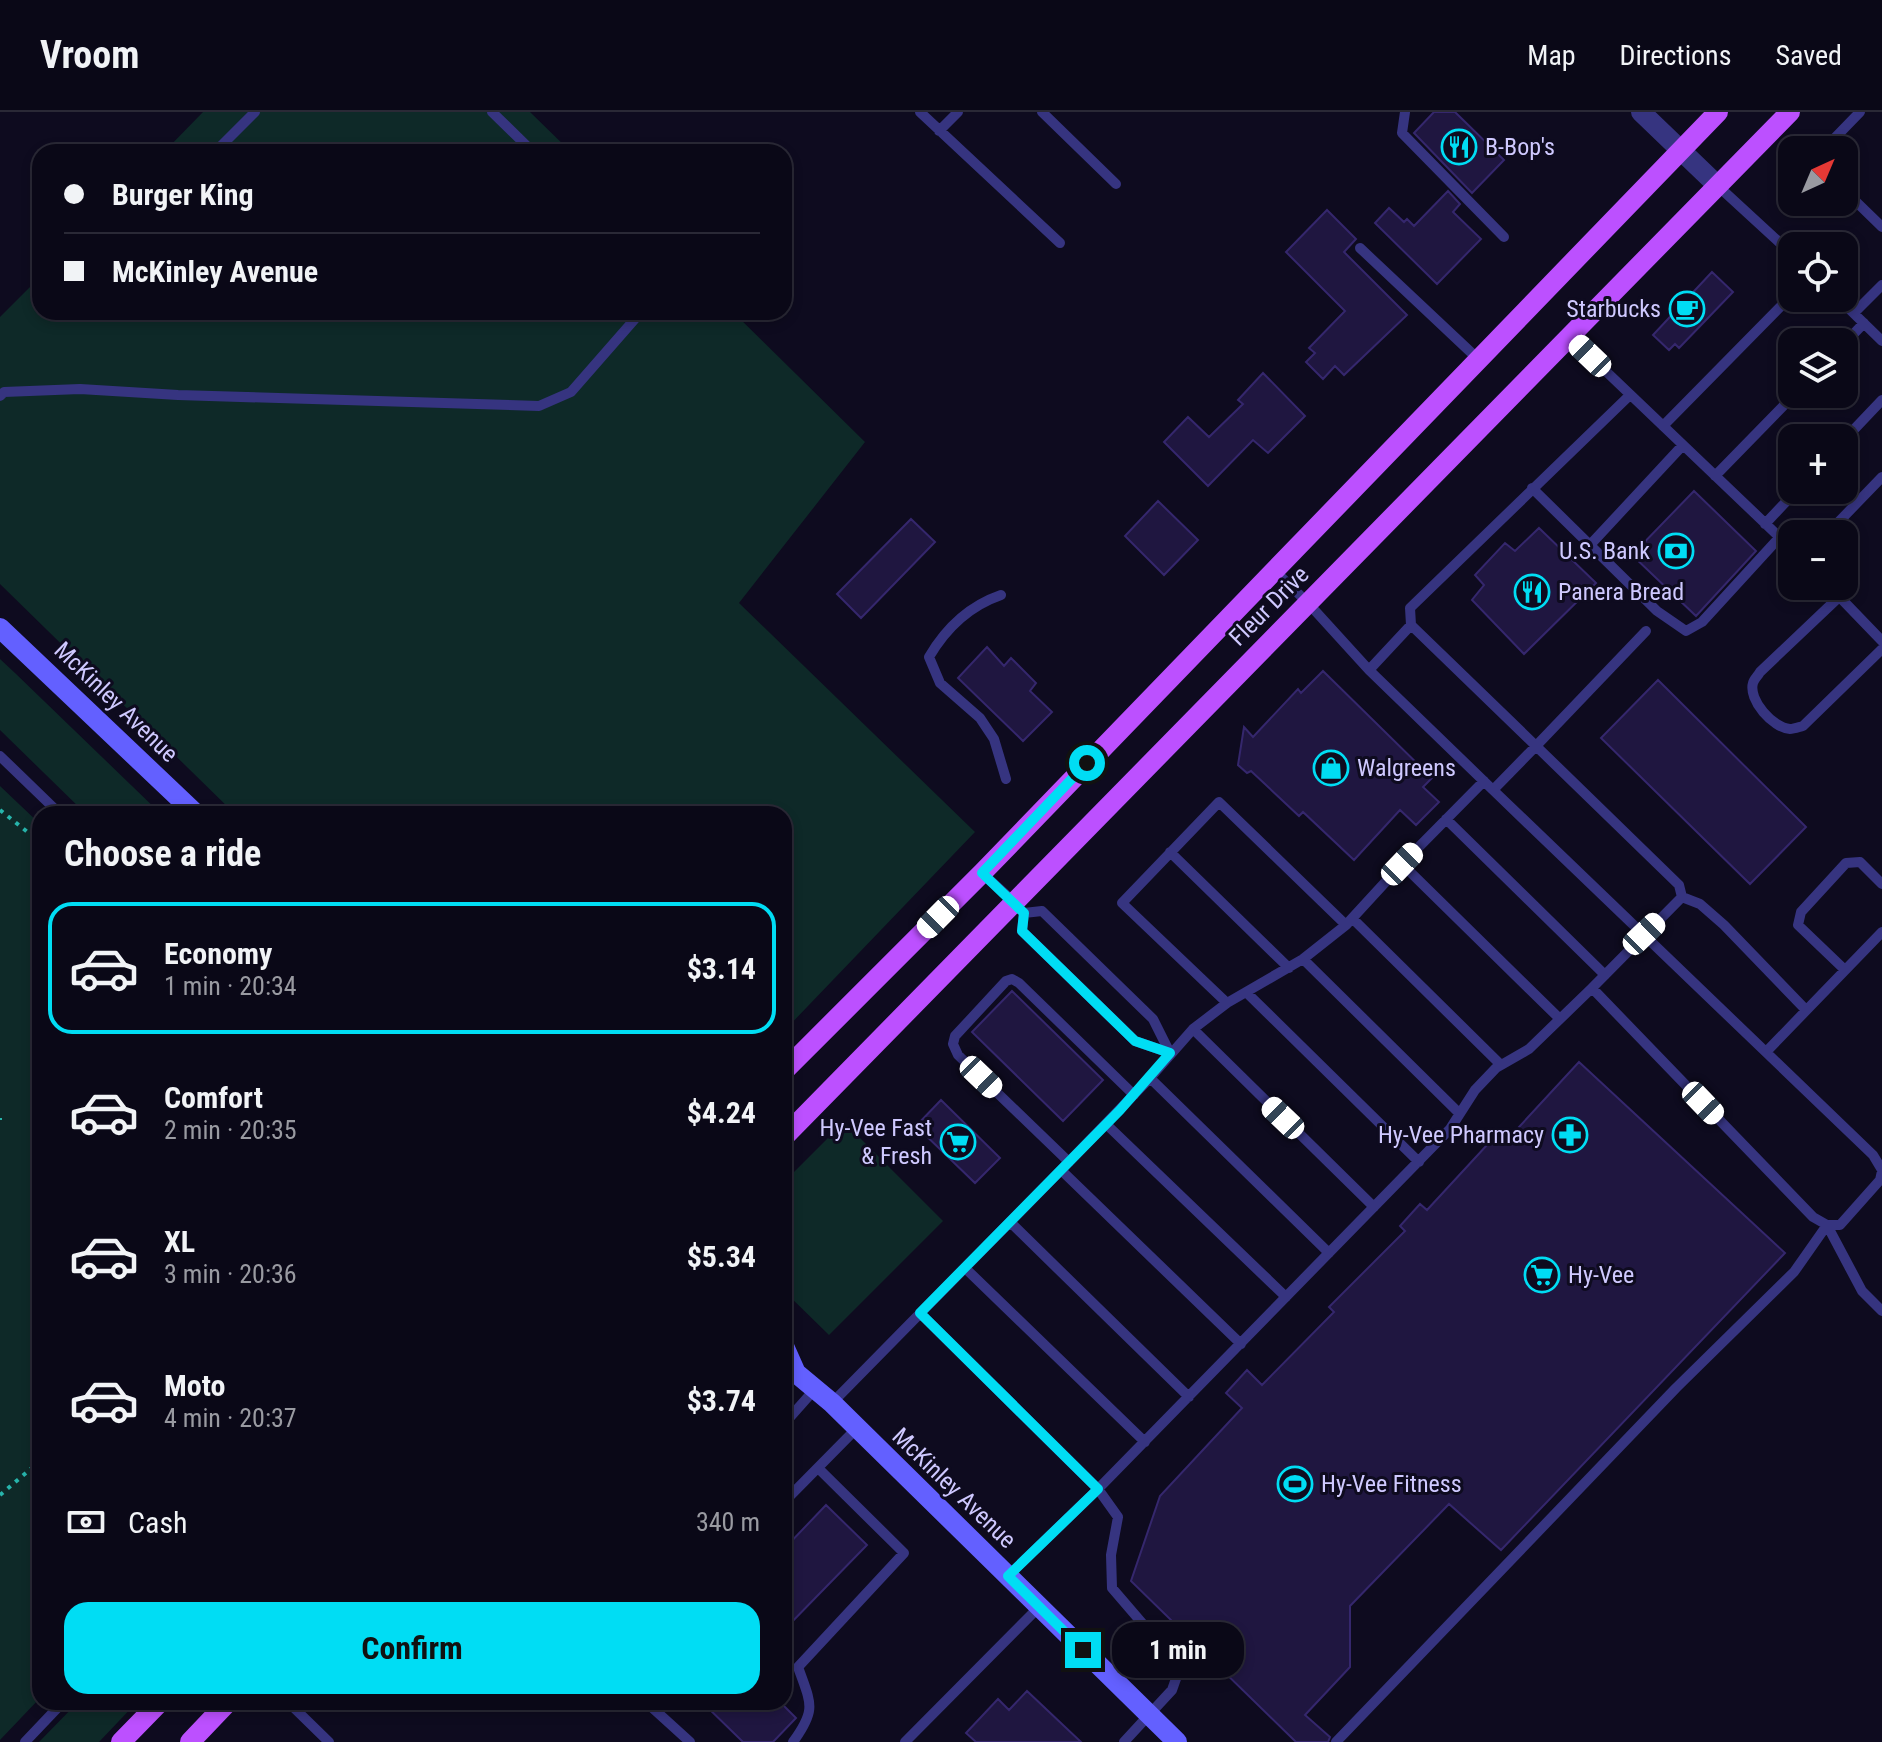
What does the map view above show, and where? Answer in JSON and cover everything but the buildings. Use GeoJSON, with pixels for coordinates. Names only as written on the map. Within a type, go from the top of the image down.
{"type":"FeatureCollection","features":[{"type":"Feature","properties":{"kind":"main road","name":"Fleur Drive"},"geometry":{"type":"LineString","coordinates":[[792,1063],[982,873],[1718,112]]}},
{"type":"Feature","properties":{"kind":"main road","name":"Fleur Drive"},"geometry":{"type":"LineString","coordinates":[[792,1129],[1019,908],[1308,603],[1790,112]]}},
{"type":"Feature","properties":{"kind":"main road","name":"McKinley Avenue"},"geometry":{"type":"LineString","coordinates":[[0,628],[188,806]]}},
{"type":"Feature","properties":{"kind":"main road","name":"McKinley Avenue"},"geometry":{"type":"LineString","coordinates":[[792,1372],[832,1403],[1177,1742]]}},
{"type":"Feature","properties":{"kind":"main road"},"geometry":{"type":"LineString","coordinates":[[121,1742],[152,1710]]}},
{"type":"Feature","properties":{"kind":"main road"},"geometry":{"type":"LineString","coordinates":[[190,1742],[220,1710]]}},
{"type":"Feature","properties":{"kind":"street"},"geometry":{"type":"LineString","coordinates":[[1641,112],[1718,186]]}},
{"type":"Feature","properties":{"kind":"lane"},"geometry":{"type":"LineString","coordinates":[[223,144],[255,112]]}},
{"type":"Feature","properties":{"kind":"lane"},"geometry":{"type":"LineString","coordinates":[[492,112],[525,144]]}},
{"type":"Feature","properties":{"kind":"lane"},"geometry":{"type":"LineString","coordinates":[[920,112],[1060,243]]}},
{"type":"Feature","properties":{"kind":"lane"},"geometry":{"type":"LineString","coordinates":[[939,131],[958,112]]}},
{"type":"Feature","properties":{"kind":"lane"},"geometry":{"type":"LineString","coordinates":[[1042,112],[1116,184]]}},
{"type":"Feature","properties":{"kind":"lane"},"geometry":{"type":"LineString","coordinates":[[1405,112],[1402,133],[1504,237]]}},
{"type":"Feature","properties":{"kind":"lane"},"geometry":{"type":"LineString","coordinates":[[1837,136],[1860,112]]}},
{"type":"Feature","properties":{"kind":"lane"},"geometry":{"type":"LineString","coordinates":[[1718,186],[1778,241]]}},
{"type":"Feature","properties":{"kind":"lane"},"geometry":{"type":"LineString","coordinates":[[1858,204],[1882,227]]}},
{"type":"Feature","properties":{"kind":"lane"},"geometry":{"type":"LineString","coordinates":[[1360,248],[1478,359]]}},
{"type":"Feature","properties":{"kind":"lane"},"geometry":{"type":"LineString","coordinates":[[1882,285],[1854,313],[1882,341]]}},
{"type":"Feature","properties":{"kind":"lane"},"geometry":{"type":"LineString","coordinates":[[1663,426],[1778,309]]}},
{"type":"Feature","properties":{"kind":"lane"},"geometry":{"type":"LineString","coordinates":[[0,396],[4,392],[80,389],[539,406],[571,392],[634,320]]}},
{"type":"Feature","properties":{"kind":"lane"},"geometry":{"type":"LineString","coordinates":[[1858,329],[1864,323]]}},
{"type":"Feature","properties":{"kind":"lane"},"geometry":{"type":"LineString","coordinates":[[1570,337],[1778,537]]}},
{"type":"Feature","properties":{"kind":"lane"},"geometry":{"type":"LineString","coordinates":[[1630,395],[1410,608],[1411,625],[1679,885],[1682,897]]}},
{"type":"Feature","properties":{"kind":"lane"},"geometry":{"type":"LineString","coordinates":[[1858,425],[1882,400]]}},
{"type":"Feature","properties":{"kind":"lane"},"geometry":{"type":"LineString","coordinates":[[1715,476],[1781,408]]}},
{"type":"Feature","properties":{"kind":"lane"},"geometry":{"type":"LineString","coordinates":[[1590,545],[1683,445]]}},
{"type":"Feature","properties":{"kind":"lane"},"geometry":{"type":"LineString","coordinates":[[1841,520],[1882,477]]}},
{"type":"Feature","properties":{"kind":"lane"},"geometry":{"type":"LineString","coordinates":[[1532,488],[1657,611],[1686,631],[1702,622],[1778,539]]}},
{"type":"Feature","properties":{"kind":"lane"},"geometry":{"type":"LineString","coordinates":[[1765,524],[1784,504]]}},
{"type":"Feature","properties":{"kind":"lane"},"geometry":{"type":"LineString","coordinates":[[1274,570],[1369,670],[1873,1155],[1882,1170],[1880,1180],[1840,1225],[1827,1225],[1813,1217],[1592,988]]}},
{"type":"Feature","properties":{"kind":"lane"},"geometry":{"type":"LineString","coordinates":[[1001,595],[981,602],[960,618],[940,638],[929,657],[940,683],[980,718],[994,739],[1006,779]]}},
{"type":"Feature","properties":{"kind":"lane"},"geometry":{"type":"LineString","coordinates":[[1836,600],[1760,672],[1752,685],[1753,697],[1762,710],[1779,726],[1792,730],[1803,726],[1882,649]]}},
{"type":"Feature","properties":{"kind":"lane"},"geometry":{"type":"LineString","coordinates":[[1842,600],[1882,641]]}},
{"type":"Feature","properties":{"kind":"lane"},"geometry":{"type":"LineString","coordinates":[[1369,670],[1411,625]]}},
{"type":"Feature","properties":{"kind":"lane"},"geometry":{"type":"LineString","coordinates":[[1493,790],[1646,631]]}},
{"type":"Feature","properties":{"kind":"lane"},"geometry":{"type":"LineString","coordinates":[[0,756],[52,806]]}},
{"type":"Feature","properties":{"kind":"lane"},"geometry":{"type":"LineString","coordinates":[[832,1403],[1134,1095],[1193,1029],[1227,1003],[1303,959],[1349,922],[1484,781]]}},
{"type":"Feature","properties":{"kind":"lane"},"geometry":{"type":"LineString","coordinates":[[1227,1003],[1122,903],[1219,802],[1500,1064]]}},
{"type":"Feature","properties":{"kind":"lane"},"geometry":{"type":"LineString","coordinates":[[1446,819],[1605,975]]}},
{"type":"Feature","properties":{"kind":"lane"},"geometry":{"type":"LineString","coordinates":[[1170,852],[1289,968]]}},
{"type":"Feature","properties":{"kind":"lane"},"geometry":{"type":"LineString","coordinates":[[1845,970],[1798,925],[1801,912],[1846,863],[1860,862],[1882,884]]}},
{"type":"Feature","properties":{"kind":"lane"},"geometry":{"type":"LineString","coordinates":[[1402,864],[1559,1018]]}},
{"type":"Feature","properties":{"kind":"lane"},"geometry":{"type":"LineString","coordinates":[[982,873],[1019,908],[1042,911],[1153,1019],[1170,1053]]}},
{"type":"Feature","properties":{"kind":"lane"},"geometry":{"type":"LineString","coordinates":[[1008,1576],[1145,1442],[1419,1162],[1450,1129],[1475,1090],[1500,1064],[1529,1049],[1682,897]]}},
{"type":"Feature","properties":{"kind":"lane"},"geometry":{"type":"LineString","coordinates":[[1682,897],[1700,904],[1724,925],[1806,1010]]}},
{"type":"Feature","properties":{"kind":"lane"},"geometry":{"type":"LineString","coordinates":[[1019,908],[1022,931],[1135,1041],[1170,1053]]}},
{"type":"Feature","properties":{"kind":"lane"},"geometry":{"type":"LineString","coordinates":[[1766,1052],[1882,932]]}},
{"type":"Feature","properties":{"kind":"lane"},"geometry":{"type":"LineString","coordinates":[[1303,959],[1459,1113]]}},
{"type":"Feature","properties":{"kind":"lane"},"geometry":{"type":"LineString","coordinates":[[1134,1095],[1012,979],[1006,981],[955,1036],[953,1044],[958,1055],[1241,1344]]}},
{"type":"Feature","properties":{"kind":"lane"},"geometry":{"type":"LineString","coordinates":[[1246,992],[1419,1162]]}},
{"type":"Feature","properties":{"kind":"lane"},"geometry":{"type":"LineString","coordinates":[[1193,1029],[1374,1207]]}},
{"type":"Feature","properties":{"kind":"lane"},"geometry":{"type":"LineString","coordinates":[[1150,1078],[1329,1253]]}},
{"type":"Feature","properties":{"kind":"lane"},"geometry":{"type":"LineString","coordinates":[[1106,1124],[1286,1297]]}},
{"type":"Feature","properties":{"kind":"lane"},"geometry":{"type":"LineString","coordinates":[[1010,1222],[1189,1397]]}},
{"type":"Feature","properties":{"kind":"lane"},"geometry":{"type":"LineString","coordinates":[[1827,1225],[1862,1291],[1882,1311]]}},
{"type":"Feature","properties":{"kind":"lane"},"geometry":{"type":"LineString","coordinates":[[1336,1742],[1665,1399],[1794,1272],[1827,1225]]}},
{"type":"Feature","properties":{"kind":"lane"},"geometry":{"type":"LineString","coordinates":[[965,1268],[1145,1442]]}},
{"type":"Feature","properties":{"kind":"lane"},"geometry":{"type":"LineString","coordinates":[[920,1313],[1098,1489],[1118,1517],[1111,1555],[1112,1588],[1173,1659],[1178,1673],[1172,1690],[1124,1742]]}},
{"type":"Feature","properties":{"kind":"lane"},"geometry":{"type":"LineString","coordinates":[[792,1415],[815,1389]]}},
{"type":"Feature","properties":{"kind":"lane"},"geometry":{"type":"LineString","coordinates":[[792,1494],[857,1428]]}},
{"type":"Feature","properties":{"kind":"lane"},"geometry":{"type":"LineString","coordinates":[[793,1742],[809,1721],[809,1701],[798,1667],[904,1553],[818,1468]]}},
{"type":"Feature","properties":{"kind":"lane"},"geometry":{"type":"LineString","coordinates":[[905,1742],[1039,1607]]}},
{"type":"Feature","properties":{"kind":"lane"},"geometry":{"type":"LineString","coordinates":[[25,1742],[55,1710]]}},
{"type":"Feature","properties":{"kind":"lane"},"geometry":{"type":"LineString","coordinates":[[296,1710],[329,1742]]}},
{"type":"Feature","properties":{"kind":"lane"},"geometry":{"type":"LineString","coordinates":[[655,1710],[690,1742]]}},
{"type":"Feature","properties":{"kind":"path"},"geometry":{"type":"LineString","coordinates":[[0,810],[32,836]]}},
{"type":"Feature","properties":{"kind":"path"},"geometry":{"type":"LineString","coordinates":[[0,1495],[32,1468]]}},
{"type":"Feature","properties":{"kind":"green space"},"geometry":{"type":"Polygon","coordinates":[[[203,112],[530,112],[563,144],[172,144],[203,112]]]}},
{"type":"Feature","properties":{"kind":"green space"},"geometry":{"type":"Polygon","coordinates":[[[32,285],[32,320],[741,320],[865,442],[739,603],[975,832],[792,1023],[792,806],[227,806],[0,584],[0,317],[32,285]]]}},
{"type":"Feature","properties":{"kind":"green space"},"geometry":{"type":"Polygon","coordinates":[[[0,659],[153,806],[78,806],[0,730],[0,659]]]}},
{"type":"Feature","properties":{"kind":"green space"},"geometry":{"type":"Polygon","coordinates":[[[0,786],[32,816],[32,1706],[0,1740],[0,786]]]}},
{"type":"Feature","properties":{"kind":"green space"},"geometry":{"type":"Polygon","coordinates":[[[844,1122],[943,1221],[829,1335],[792,1299],[792,1174],[844,1122]]]}},
{"type":"Feature","properties":{"kind":"green space"},"geometry":{"type":"Polygon","coordinates":[[[70,1710],[129,1710],[99,1742],[39,1742],[70,1710]]]}},
{"type":"Feature","properties":{"kind":"place","name":"B-Bop's"},"geometry":{"type":"Point","coordinates":[1459,147]}},
{"type":"Feature","properties":{"kind":"place","name":"Starbucks"},"geometry":{"type":"Point","coordinates":[1687,309]}},
{"type":"Feature","properties":{"kind":"place","name":"U.S. Bank"},"geometry":{"type":"Point","coordinates":[1676,551]}},
{"type":"Feature","properties":{"kind":"place","name":"Panera Bread"},"geometry":{"type":"Point","coordinates":[1532,592]}},
{"type":"Feature","properties":{"kind":"place","name":"Walgreens"},"geometry":{"type":"Point","coordinates":[1331,768]}},
{"type":"Feature","properties":{"kind":"place","name":"Hy-Vee Pharmacy"},"geometry":{"type":"Point","coordinates":[1570,1135]}},
{"type":"Feature","properties":{"kind":"place","name":"Hy-Vee Fast & Fresh"},"geometry":{"type":"Point","coordinates":[958,1142]}},
{"type":"Feature","properties":{"kind":"place","name":"Hy-Vee"},"geometry":{"type":"Point","coordinates":[1542,1275]}},
{"type":"Feature","properties":{"kind":"place","name":"Hy-Vee Fitness"},"geometry":{"type":"Point","coordinates":[1295,1484]}},
{"type":"Feature","properties":{"kind":"route"},"geometry":{"type":"LineString","coordinates":[[1083,1650],[1008,1576],[1098,1489],[920,1313],[1120,1110],[1170,1053],[1135,1041],[1022,931],[1024,913],[982,873],[1087,763]]}}]}
